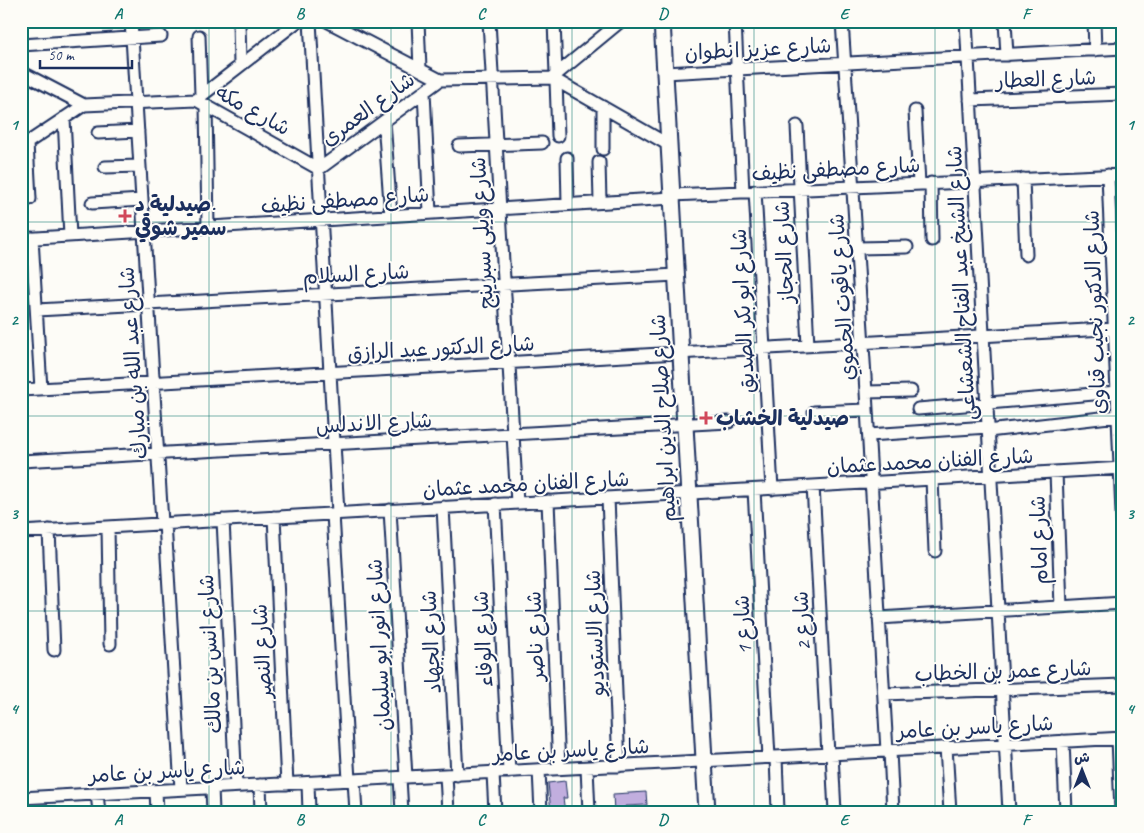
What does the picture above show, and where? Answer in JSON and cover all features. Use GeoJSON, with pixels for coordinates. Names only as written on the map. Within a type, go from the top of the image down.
{"type":"FeatureCollection","features":[{"type":"Feature","properties":{"kind":"street","name":"شارع عبد الله بن مبارك"},"geometry":{"type":"LineString","coordinates":[[131,21],[153,383],[181,789]]}},
{"type":"Feature","properties":{"kind":"street"},"geometry":{"type":"LineString","coordinates":[[239,21],[240,65]]}},
{"type":"Feature","properties":{"kind":"street"},"geometry":{"type":"LineString","coordinates":[[30,199],[24,145],[64,118],[84,105],[201,100],[240,65],[298,21]]}},
{"type":"Feature","properties":{"kind":"street"},"geometry":{"type":"LineString","coordinates":[[310,21],[351,780],[356,812]]}},
{"type":"Feature","properties":{"kind":"street"},"geometry":{"type":"LineString","coordinates":[[327,21],[440,80],[555,78],[669,145]]}},
{"type":"Feature","properties":{"kind":"street"},"geometry":{"type":"LineString","coordinates":[[418,21],[420,69]]}},
{"type":"Feature","properties":{"kind":"street","name":"شارع ويلى سبرينج"},"geometry":{"type":"LineString","coordinates":[[489,21],[517,503]]}},
{"type":"Feature","properties":{"kind":"street"},"geometry":{"type":"LineString","coordinates":[[554,21],[558,136]]}},
{"type":"Feature","properties":{"kind":"street"},"geometry":{"type":"LineString","coordinates":[[555,78],[621,21]]}},
{"type":"Feature","properties":{"kind":"street","name":"شارع صلاح الدين ابراهيم"},"geometry":{"type":"LineString","coordinates":[[662,21],[707,812]]}},
{"type":"Feature","properties":{"kind":"street"},"geometry":{"type":"LineString","coordinates":[[735,21],[743,192]]}},
{"type":"Feature","properties":{"kind":"street","name":"شارع ياقوت الحموي"},"geometry":{"type":"LineString","coordinates":[[842,21],[893,812]]}},
{"type":"Feature","properties":{"kind":"street","name":"شارع الشيخ عبد الفتاح الشعشاعى"},"geometry":{"type":"LineString","coordinates":[[966,21],[1009,812]]}},
{"type":"Feature","properties":{"kind":"street"},"geometry":{"type":"LineString","coordinates":[[1005,21],[1007,54]]}},
{"type":"Feature","properties":{"kind":"street"},"geometry":{"type":"LineString","coordinates":[[1094,21],[1095,50]]}},
{"type":"Feature","properties":{"kind":"street"},"geometry":{"type":"LineString","coordinates":[[21,45],[160,36]]}},
{"type":"Feature","properties":{"kind":"street"},"geometry":{"type":"LineString","coordinates":[[199,36],[208,227]]}},
{"type":"Feature","properties":{"kind":"street","name":"شارع عزيز انطوان"},"geometry":{"type":"LineString","coordinates":[[665,73],[1123,48]]}},
{"type":"Feature","properties":{"kind":"street"},"geometry":{"type":"LineString","coordinates":[[21,72],[84,105]]}},
{"type":"Feature","properties":{"kind":"street","name":"شارع العمرى"},"geometry":{"type":"LineString","coordinates":[[319,169],[440,80]]}},
{"type":"Feature","properties":{"kind":"street"},"geometry":{"type":"LineString","coordinates":[[424,92],[430,213]]}},
{"type":"Feature","properties":{"kind":"street","name":"شارع العطار"},"geometry":{"type":"LineString","coordinates":[[970,100],[1123,94]]}},
{"type":"Feature","properties":{"kind":"street","name":"شارع مكه"},"geometry":{"type":"LineString","coordinates":[[201,100],[319,169]]}},
{"type":"Feature","properties":{"kind":"street"},"geometry":{"type":"LineString","coordinates":[[603,107],[603,149]]}},
{"type":"Feature","properties":{"kind":"street"},"geometry":{"type":"LineString","coordinates":[[915,111],[932,240]]}},
{"type":"Feature","properties":{"kind":"street"},"geometry":{"type":"LineString","coordinates":[[64,118],[70,236]]}},
{"type":"Feature","properties":{"kind":"street"},"geometry":{"type":"LineString","coordinates":[[384,121],[391,216]]}},
{"type":"Feature","properties":{"kind":"street","name":"شارع الحجاز"},"geometry":{"type":"LineString","coordinates":[[796,126],[808,346]]}},
{"type":"Feature","properties":{"kind":"street"},"geometry":{"type":"LineString","coordinates":[[98,133],[138,131]]}},
{"type":"Feature","properties":{"kind":"street"},"geometry":{"type":"LineString","coordinates":[[459,146],[542,143]]}},
{"type":"Feature","properties":{"kind":"street"},"geometry":{"type":"LineString","coordinates":[[567,158],[568,204]]}},
{"type":"Feature","properties":{"kind":"street"},"geometry":{"type":"LineString","coordinates":[[599,162],[600,202]]}},
{"type":"Feature","properties":{"kind":"street"},"geometry":{"type":"LineString","coordinates":[[105,167],[140,166]]}},
{"type":"Feature","properties":{"kind":"street","name":"شارع الدكتور نجيب قناوى"},"geometry":{"type":"LineString","coordinates":[[1108,175],[1118,328],[1117,392],[1123,538]]}},
{"type":"Feature","properties":{"kind":"street","name":"شارع مصطفى نظيف"},"geometry":{"type":"LineString","coordinates":[[27,238],[500,209],[755,191],[1123,175]]}},
{"type":"Feature","properties":{"kind":"street"},"geometry":{"type":"LineString","coordinates":[[1023,179],[1026,255]]}},
{"type":"Feature","properties":{"kind":"street","name":"شارع ابو بكر الصديق"},"geometry":{"type":"LineString","coordinates":[[755,191],[772,488]]}},
{"type":"Feature","properties":{"kind":"street"},"geometry":{"type":"LineString","coordinates":[[92,203],[142,200]]}},
{"type":"Feature","properties":{"kind":"street"},"geometry":{"type":"LineString","coordinates":[[27,238],[37,310],[41,389]]}},
{"type":"Feature","properties":{"kind":"street"},"geometry":{"type":"LineString","coordinates":[[857,248],[907,247]]}},
{"type":"Feature","properties":{"kind":"street","name":"شارع السلام"},"geometry":{"type":"LineString","coordinates":[[37,310],[676,276]]}},
{"type":"Feature","properties":{"kind":"street","name":"شارع الدكتور عبد الرازق"},"geometry":{"type":"LineString","coordinates":[[21,390],[1118,328]]}},
{"type":"Feature","properties":{"kind":"street"},"geometry":{"type":"LineString","coordinates":[[866,392],[911,392]]}},
{"type":"Feature","properties":{"kind":"street"},"geometry":{"type":"LineString","coordinates":[[918,410],[1117,392]]}},
{"type":"Feature","properties":{"kind":"street"},"geometry":{"type":"LineString","coordinates":[[814,412],[868,410]]}},
{"type":"Feature","properties":{"kind":"street"},"geometry":{"type":"LineString","coordinates":[[869,436],[988,429],[1118,416]]}},
{"type":"Feature","properties":{"kind":"street","name":"شارع الاندلس"},"geometry":{"type":"LineString","coordinates":[[21,461],[729,422]]}},
{"type":"Feature","properties":{"kind":"street","name":"شارع الفنان محمد عثمان"},"geometry":{"type":"LineString","coordinates":[[21,532],[1121,468]]}},
{"type":"Feature","properties":{"kind":"street","name":"شارع امام"},"geometry":{"type":"LineString","coordinates":[[1056,472],[1061,607]]}},
{"type":"Feature","properties":{"kind":"street"},"geometry":{"type":"LineString","coordinates":[[932,479],[935,551]]}},
{"type":"Feature","properties":{"kind":"street","name":"شارع 2"},"geometry":{"type":"LineString","coordinates":[[813,486],[835,812]]}},
{"type":"Feature","properties":{"kind":"street","name":"شارع 1"},"geometry":{"type":"LineString","coordinates":[[754,490],[772,757],[778,812]]}},
{"type":"Feature","properties":{"kind":"street","name":"شارع الاستوديو"},"geometry":{"type":"LineString","coordinates":[[608,498],[619,766]]}},
{"type":"Feature","properties":{"kind":"street","name":"شارع ناصر"},"geometry":{"type":"LineString","coordinates":[[548,501],[559,769]]}},
{"type":"Feature","properties":{"kind":"street","name":"شارع الوفاء"},"geometry":{"type":"LineString","coordinates":[[495,504],[509,772]]}},
{"type":"Feature","properties":{"kind":"street","name":"شارع الجهاد"},"geometry":{"type":"LineString","coordinates":[[443,507],[452,775],[448,812]]}},
{"type":"Feature","properties":{"kind":"street","name":"شارع انور ابو سليمان"},"geometry":{"type":"LineString","coordinates":[[390,510],[403,778],[402,812]]}},
{"type":"Feature","properties":{"kind":"street","name":"شارع النصر"},"geometry":{"type":"LineString","coordinates":[[274,517],[286,784]]}},
{"type":"Feature","properties":{"kind":"street","name":"شارع انس بن مالك"},"geometry":{"type":"LineString","coordinates":[[223,520],[236,786]]}},
{"type":"Feature","properties":{"kind":"street"},"geometry":{"type":"LineString","coordinates":[[108,526],[110,644]]}},
{"type":"Feature","properties":{"kind":"street"},"geometry":{"type":"LineString","coordinates":[[49,530],[54,650]]}},
{"type":"Feature","properties":{"kind":"street"},"geometry":{"type":"LineString","coordinates":[[879,618],[1123,604]]}},
{"type":"Feature","properties":{"kind":"street","name":"شارع عمر بن الخطاب"},"geometry":{"type":"LineString","coordinates":[[884,694],[1123,685]]}},
{"type":"Feature","properties":{"kind":"street"},"geometry":{"type":"LineString","coordinates":[[1120,738],[1121,812]]}},
{"type":"Feature","properties":{"kind":"street","name":"شارع ياسر بن عامر"},"geometry":{"type":"LineString","coordinates":[[21,798],[1120,738]]}},
{"type":"Feature","properties":{"kind":"street"},"geometry":{"type":"LineString","coordinates":[[1063,741],[1066,812]]}},
{"type":"Feature","properties":{"kind":"street"},"geometry":{"type":"LineString","coordinates":[[946,747],[950,812]]}},
{"type":"Feature","properties":{"kind":"street"},"geometry":{"type":"LineString","coordinates":[[587,768],[589,812]]}},
{"type":"Feature","properties":{"kind":"street"},"geometry":{"type":"LineString","coordinates":[[539,770],[542,812]]}},
{"type":"Feature","properties":{"kind":"street"},"geometry":{"type":"LineString","coordinates":[[493,773],[495,812]]}},
{"type":"Feature","properties":{"kind":"street"},"geometry":{"type":"LineString","coordinates":[[308,782],[309,812]]}},
{"type":"Feature","properties":{"kind":"street"},"geometry":{"type":"LineString","coordinates":[[260,785],[261,812]]}},
{"type":"Feature","properties":{"kind":"street"},"geometry":{"type":"LineString","coordinates":[[212,788],[213,812]]}},
{"type":"Feature","properties":{"kind":"street"},"geometry":{"type":"LineString","coordinates":[[156,791],[158,812]]}},
{"type":"Feature","properties":{"kind":"street"},"geometry":{"type":"LineString","coordinates":[[97,794],[98,812]]}},
{"type":"Feature","properties":{"kind":"building"},"geometry":{"type":"Polygon","coordinates":[[[565,781],[567,798],[563,798],[565,812],[551,812],[548,783],[565,781]]]}},
{"type":"Feature","properties":{"kind":"building"},"geometry":{"type":"Polygon","coordinates":[[[646,792],[647,805],[625,806],[625,812],[614,812],[613,794],[646,792]]]}},
{"type":"Feature","properties":{"kind":"place","name":"صيدلية د. سمير شوقي"},"geometry":{"type":"Point","coordinates":[125,216]}},
{"type":"Feature","properties":{"kind":"place","name":"صيدلية الخشاب"},"geometry":{"type":"Point","coordinates":[706,418]}}]}
